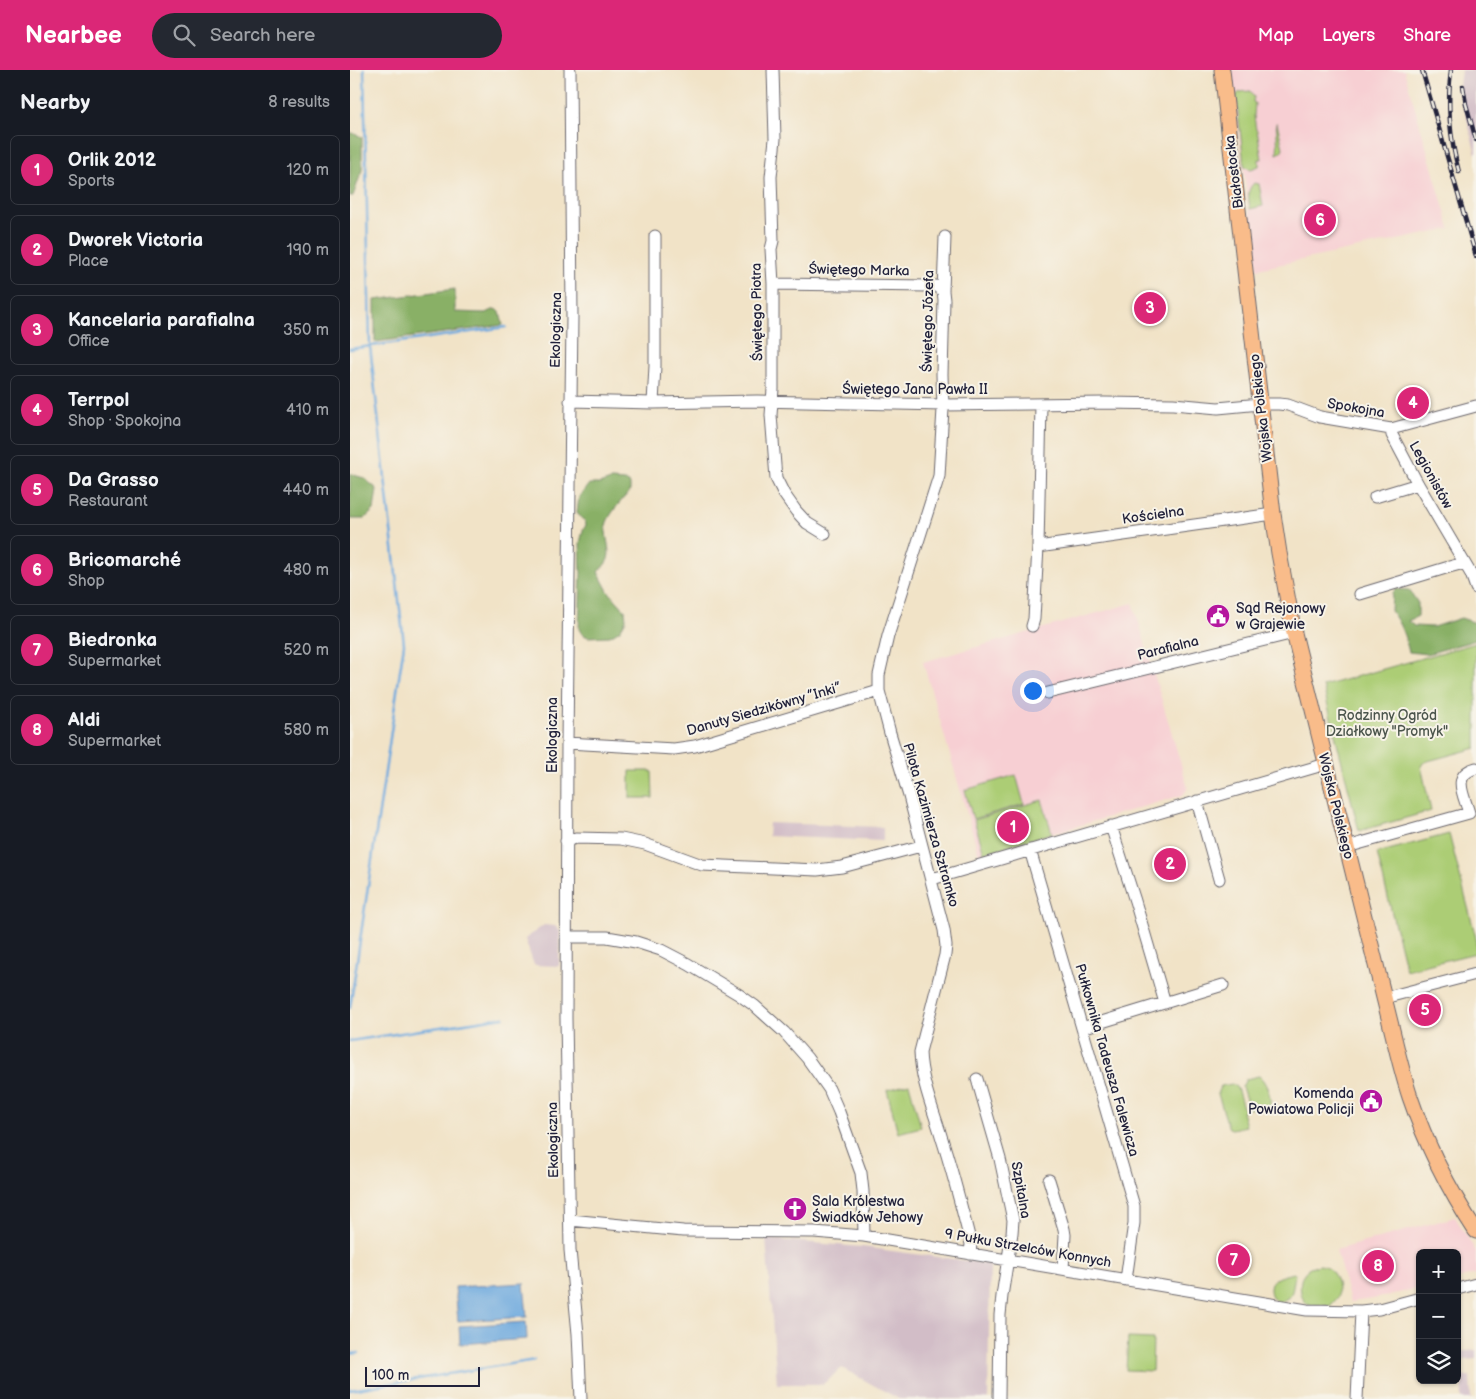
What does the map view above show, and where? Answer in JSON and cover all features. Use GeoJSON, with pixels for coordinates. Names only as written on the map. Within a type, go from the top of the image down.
{"type":"FeatureCollection","features":[{"type":"Feature","properties":{"kind":"main road","name":"Białostocka"},"geometry":{"type":"LineString","coordinates":[[1222,70],[1246,274]]}},
{"type":"Feature","properties":{"kind":"main road","name":"Wojska Polskiego"},"geometry":{"type":"LineString","coordinates":[[1246,274],[1273,514],[1294,633],[1410,1097],[1422,1129],[1451,1190],[1476,1231]]}},
{"type":"Feature","properties":{"kind":"street","name":"Ekologiczna"},"geometry":{"type":"LineString","coordinates":[[570,70],[572,317],[566,841],[566,1018],[570,1250],[578,1334],[581,1399]]}},
{"type":"Feature","properties":{"kind":"street","name":"Świętego Piotra"},"geometry":{"type":"LineString","coordinates":[[773,70],[775,139],[771,178],[773,240],[771,249],[773,284],[771,415],[774,454],[778,482],[790,504],[801,517],[825,534]]}},
{"type":"Feature","properties":{"kind":"street"},"geometry":{"type":"LineString","coordinates":[[653,403],[655,236]]}},
{"type":"Feature","properties":{"kind":"street","name":"Świętego Józefa"},"geometry":{"type":"LineString","coordinates":[[943,405],[945,237]]}},
{"type":"Feature","properties":{"kind":"street","name":"Świętego Marka"},"geometry":{"type":"LineString","coordinates":[[773,284],[936,286],[943,291]]}},
{"type":"Feature","properties":{"kind":"street","name":"Świętego Jana Pawła II"},"geometry":{"type":"LineString","coordinates":[[570,401],[943,405],[1173,404],[1218,408],[1260,404]]}},
{"type":"Feature","properties":{"kind":"street"},"geometry":{"type":"LineString","coordinates":[[1032,626],[1038,547],[1041,404]]}},
{"type":"Feature","properties":{"kind":"street","name":"Spokojna"},"geometry":{"type":"LineString","coordinates":[[1260,404],[1288,405],[1320,417],[1390,429],[1476,406]]}},
{"type":"Feature","properties":{"kind":"street","name":"Pilota Kazimierza Sztramko"},"geometry":{"type":"LineString","coordinates":[[943,405],[939,476],[888,636],[879,675],[879,691],[942,920],[946,946],[941,974],[920,1052],[925,1082],[971,1244],[970,1254]]}},
{"type":"Feature","properties":{"kind":"street","name":"Legionistów"},"geometry":{"type":"LineString","coordinates":[[1390,429],[1392,436],[1470,574],[1476,588]]}},
{"type":"Feature","properties":{"kind":"street"},"geometry":{"type":"LineString","coordinates":[[1375,497],[1418,484]]}},
{"type":"Feature","properties":{"kind":"street","name":"Kościelna"},"geometry":{"type":"LineString","coordinates":[[1038,547],[1273,514]]}},
{"type":"Feature","properties":{"kind":"street"},"geometry":{"type":"LineString","coordinates":[[1360,594],[1448,567],[1464,564]]}},
{"type":"Feature","properties":{"kind":"street","name":"Parafialna"},"geometry":{"type":"LineString","coordinates":[[1048,693],[1294,633]]}},
{"type":"Feature","properties":{"kind":"street","name":"Danuty Siedzikówny ”Inki”"},"geometry":{"type":"LineString","coordinates":[[567,743],[674,749],[695,746],[879,691]]}},
{"type":"Feature","properties":{"kind":"street"},"geometry":{"type":"LineString","coordinates":[[932,879],[1326,764]]}},
{"type":"Feature","properties":{"kind":"street"},"geometry":{"type":"LineString","coordinates":[[1347,847],[1469,813],[1461,787],[1461,780],[1465,773],[1476,768]]}},
{"type":"Feature","properties":{"kind":"street"},"geometry":{"type":"LineString","coordinates":[[1197,801],[1219,879]]}},
{"type":"Feature","properties":{"kind":"street"},"geometry":{"type":"LineString","coordinates":[[1111,826],[1165,1003]]}},
{"type":"Feature","properties":{"kind":"street"},"geometry":{"type":"LineString","coordinates":[[566,841],[576,838],[621,839],[645,844],[702,865],[817,870],[842,867],[921,846]]}},
{"type":"Feature","properties":{"kind":"street","name":"Pułkownika Tadeusza Falewicza"},"geometry":{"type":"LineString","coordinates":[[1030,850],[1134,1206],[1134,1223],[1126,1280]]}},
{"type":"Feature","properties":{"kind":"street"},"geometry":{"type":"LineString","coordinates":[[566,938],[606,937],[649,946],[667,953],[738,994],[767,1016],[784,1032],[807,1058],[828,1089],[839,1112],[861,1173],[864,1236]]}},
{"type":"Feature","properties":{"kind":"street"},"geometry":{"type":"LineString","coordinates":[[1384,998],[1476,974]]}},
{"type":"Feature","properties":{"kind":"street"},"geometry":{"type":"LineString","coordinates":[[1082,1028],[1223,985]]}},
{"type":"Feature","properties":{"kind":"street","name":"Szpitalna"},"geometry":{"type":"LineString","coordinates":[[977,1079],[1000,1159],[1013,1215],[1000,1315],[999,1399]]}},
{"type":"Feature","properties":{"kind":"street"},"geometry":{"type":"LineString","coordinates":[[1049,1180],[1065,1235],[1063,1269]]}},
{"type":"Feature","properties":{"kind":"street","name":"9 Pułku Strzelców Konnych"},"geometry":{"type":"LineString","coordinates":[[570,1220],[684,1231],[811,1232],[864,1236],[1319,1311],[1361,1311],[1416,1299]]}},
{"type":"Feature","properties":{"kind":"street"},"geometry":{"type":"LineString","coordinates":[[1461,1288],[1476,1284]]}},
{"type":"Feature","properties":{"kind":"street"},"geometry":{"type":"LineString","coordinates":[[1357,1399],[1361,1311]]}},
{"type":"Feature","properties":{"kind":"shaded area"},"geometry":{"type":"Polygon","coordinates":[[[1230,70],[1404,70],[1450,229],[1257,269],[1230,70]]]}},
{"type":"Feature","properties":{"kind":"shaded area"},"geometry":{"type":"Polygon","coordinates":[[[1461,70],[1476,70],[1476,155],[1459,86],[1461,70]]]}},
{"type":"Feature","properties":{"kind":"shaded area"},"geometry":{"type":"Polygon","coordinates":[[[1133,603],[1188,788],[1183,795],[979,855],[923,662],[1133,603]]]}},
{"type":"Feature","properties":{"kind":"shaded area"},"geometry":{"type":"Polygon","coordinates":[[[769,823],[883,827],[883,841],[768,836],[769,823]]]}},
{"type":"Feature","properties":{"kind":"shaded area"},"geometry":{"type":"Polygon","coordinates":[[[544,925],[555,926],[560,931],[559,966],[534,965],[525,939],[544,925]]]}},
{"type":"Feature","properties":{"kind":"shaded area"},"geometry":{"type":"Polygon","coordinates":[[[1455,1217],[1476,1251],[1476,1274],[1461,1278],[1461,1249],[1416,1249],[1416,1289],[1373,1299],[1350,1302],[1336,1250],[1455,1217]]]}},
{"type":"Feature","properties":{"kind":"shaded area"},"geometry":{"type":"Polygon","coordinates":[[[766,1239],[862,1247],[990,1264],[988,1399],[899,1399],[842,1368],[823,1384],[777,1384],[766,1239]]]}},
{"type":"Feature","properties":{"kind":"shaded area"},"geometry":{"type":"Polygon","coordinates":[[[1476,1350],[1476,1359],[1461,1361],[1461,1352],[1476,1350]]]}},
{"type":"Feature","properties":{"kind":"shaded area"},"geometry":{"type":"Polygon","coordinates":[[[1461,1376],[1470,1376],[1471,1399],[1462,1399],[1461,1376]]]}},
{"type":"Feature","properties":{"kind":"green space"},"geometry":{"type":"Polygon","coordinates":[[[1250,91],[1254,97],[1254,116],[1262,159],[1259,159],[1259,166],[1251,169],[1245,167],[1244,164],[1236,95],[1240,92],[1250,91]]]}},
{"type":"Feature","properties":{"kind":"green space"},"geometry":{"type":"Polygon","coordinates":[[[1276,123],[1283,148],[1277,154],[1277,142],[1276,123]]]}},
{"type":"Feature","properties":{"kind":"green space"},"geometry":{"type":"Polygon","coordinates":[[[350,132],[362,137],[362,170],[353,196],[350,196],[350,132]]]}},
{"type":"Feature","properties":{"kind":"green space"},"geometry":{"type":"Polygon","coordinates":[[[1254,183],[1259,184],[1263,206],[1250,209],[1249,192],[1254,183]]]}},
{"type":"Feature","properties":{"kind":"green space"},"geometry":{"type":"Polygon","coordinates":[[[455,289],[455,312],[486,313],[495,309],[500,312],[503,325],[375,342],[375,300],[455,289]]]}},
{"type":"Feature","properties":{"kind":"green space"},"geometry":{"type":"Polygon","coordinates":[[[350,474],[364,478],[377,489],[374,510],[364,519],[350,519],[350,474]]]}},
{"type":"Feature","properties":{"kind":"green space"},"geometry":{"type":"Polygon","coordinates":[[[611,480],[625,481],[630,484],[630,491],[615,508],[607,523],[606,532],[609,555],[606,563],[598,572],[608,591],[625,610],[626,620],[620,630],[610,636],[588,637],[582,634],[579,629],[580,543],[586,525],[577,512],[579,497],[589,484],[599,484],[611,480]]]}},
{"type":"Feature","properties":{"kind":"green space"},"geometry":{"type":"Polygon","coordinates":[[[1396,589],[1409,590],[1418,603],[1418,616],[1408,621],[1414,626],[1433,627],[1461,618],[1476,623],[1476,640],[1427,654],[1409,652],[1402,631],[1391,611],[1392,593],[1396,589]]]}},
{"type":"Feature","properties":{"kind":"green space","name":"Rodzinny Ogród Działkowy \"Promyk\""},"geometry":{"type":"Polygon","coordinates":[[[1476,643],[1476,748],[1424,762],[1421,766],[1431,811],[1359,831],[1323,686],[1476,643]]]}},
{"type":"Feature","properties":{"kind":"green space"},"geometry":{"type":"Polygon","coordinates":[[[630,771],[652,771],[653,798],[630,798],[630,771]]]}},
{"type":"Feature","properties":{"kind":"green space"},"geometry":{"type":"Polygon","coordinates":[[[1016,775],[1024,804],[973,819],[965,790],[1016,775]]]}},
{"type":"Feature","properties":{"kind":"green space"},"geometry":{"type":"Polygon","coordinates":[[[1042,800],[1052,833],[984,853],[974,820],[1042,800]]]}},
{"type":"Feature","properties":{"kind":"green space"},"geometry":{"type":"Polygon","coordinates":[[[1449,834],[1476,938],[1476,953],[1406,970],[1377,853],[1449,834]]]}},
{"type":"Feature","properties":{"kind":"green space"},"geometry":{"type":"Polygon","coordinates":[[[1259,1076],[1268,1089],[1270,1104],[1264,1110],[1262,1105],[1249,1109],[1242,1087],[1246,1079],[1259,1076]]]}},
{"type":"Feature","properties":{"kind":"green space"},"geometry":{"type":"Polygon","coordinates":[[[909,1084],[921,1127],[898,1133],[887,1090],[909,1084]]]}},
{"type":"Feature","properties":{"kind":"green space"},"geometry":{"type":"Polygon","coordinates":[[[1232,1084],[1237,1088],[1244,1111],[1242,1112],[1246,1126],[1232,1129],[1228,1126],[1218,1091],[1221,1086],[1232,1084]]]}},
{"type":"Feature","properties":{"kind":"green space"},"geometry":{"type":"Polygon","coordinates":[[[1320,1265],[1325,1266],[1333,1273],[1337,1282],[1338,1297],[1330,1306],[1308,1305],[1301,1294],[1300,1284],[1303,1275],[1308,1269],[1320,1265]]]}},
{"type":"Feature","properties":{"kind":"green space"},"geometry":{"type":"Polygon","coordinates":[[[1295,1274],[1292,1292],[1287,1298],[1278,1302],[1271,1294],[1271,1284],[1275,1279],[1295,1274]]]}},
{"type":"Feature","properties":{"kind":"green space"},"geometry":{"type":"Polygon","coordinates":[[[1128,1338],[1153,1339],[1152,1371],[1126,1370],[1128,1338]]]}},
{"type":"Feature","properties":{"kind":"water"},"geometry":{"type":"Polygon","coordinates":[[[524,1283],[527,1317],[458,1321],[455,1287],[524,1283]]]}},
{"type":"Feature","properties":{"kind":"water"},"geometry":{"type":"Polygon","coordinates":[[[526,1322],[527,1339],[460,1344],[459,1326],[526,1322]]]}},
{"type":"Feature","properties":{"kind":"waterway"},"geometry":{"type":"LineString","coordinates":[[350,1008],[404,644],[370,346],[364,70]]}},
{"type":"Feature","properties":{"kind":"waterway"},"geometry":{"type":"LineString","coordinates":[[350,349],[506,327]]}},
{"type":"Feature","properties":{"kind":"waterway"},"geometry":{"type":"LineString","coordinates":[[350,1041],[504,1017]]}},
{"type":"Feature","properties":{"kind":"waterway"},"geometry":{"type":"LineString","coordinates":[[350,1354],[359,1353]]}},
{"type":"Feature","properties":{"kind":"waterway"},"geometry":{"type":"LineString","coordinates":[[350,1390],[535,1360]]}},
{"type":"Feature","properties":{"kind":"railway"},"geometry":{"type":"LineString","coordinates":[[1422,70],[1476,256]]}},
{"type":"Feature","properties":{"kind":"railway"},"geometry":{"type":"LineString","coordinates":[[1451,70],[1449,95],[1450,121],[1453,147],[1459,172]]}},
{"type":"Feature","properties":{"kind":"railway"},"geometry":{"type":"LineString","coordinates":[[1463,86],[1476,140]]}},
{"type":"Feature","properties":{"kind":"place","name":"Bricomarché"},"geometry":{"type":"Point","coordinates":[1320,220]}},
{"type":"Feature","properties":{"kind":"place","name":"Kancelaria parafialna"},"geometry":{"type":"Point","coordinates":[1150,308]}},
{"type":"Feature","properties":{"kind":"place","name":"Terrpol"},"geometry":{"type":"Point","coordinates":[1413,403]}},
{"type":"Feature","properties":{"kind":"place","name":"Sąd Rejonowy w Grajewie"},"geometry":{"type":"Point","coordinates":[1218,616]}},
{"type":"Feature","properties":{"kind":"place","name":"Orlik 2012"},"geometry":{"type":"Point","coordinates":[1013,827]}},
{"type":"Feature","properties":{"kind":"place","name":"Dworek Victoria"},"geometry":{"type":"Point","coordinates":[1170,864]}},
{"type":"Feature","properties":{"kind":"place","name":"Da Grasso"},"geometry":{"type":"Point","coordinates":[1425,1010]}},
{"type":"Feature","properties":{"kind":"place","name":"Komenda Powiatowa Policji"},"geometry":{"type":"Point","coordinates":[1371,1101]}},
{"type":"Feature","properties":{"kind":"place","name":"Sala Królestwa Świadków Jehowy"},"geometry":{"type":"Point","coordinates":[795,1209]}},
{"type":"Feature","properties":{"kind":"place","name":"Biedronka"},"geometry":{"type":"Point","coordinates":[1234,1260]}},
{"type":"Feature","properties":{"kind":"place","name":"Aldi"},"geometry":{"type":"Point","coordinates":[1378,1266]}}]}
